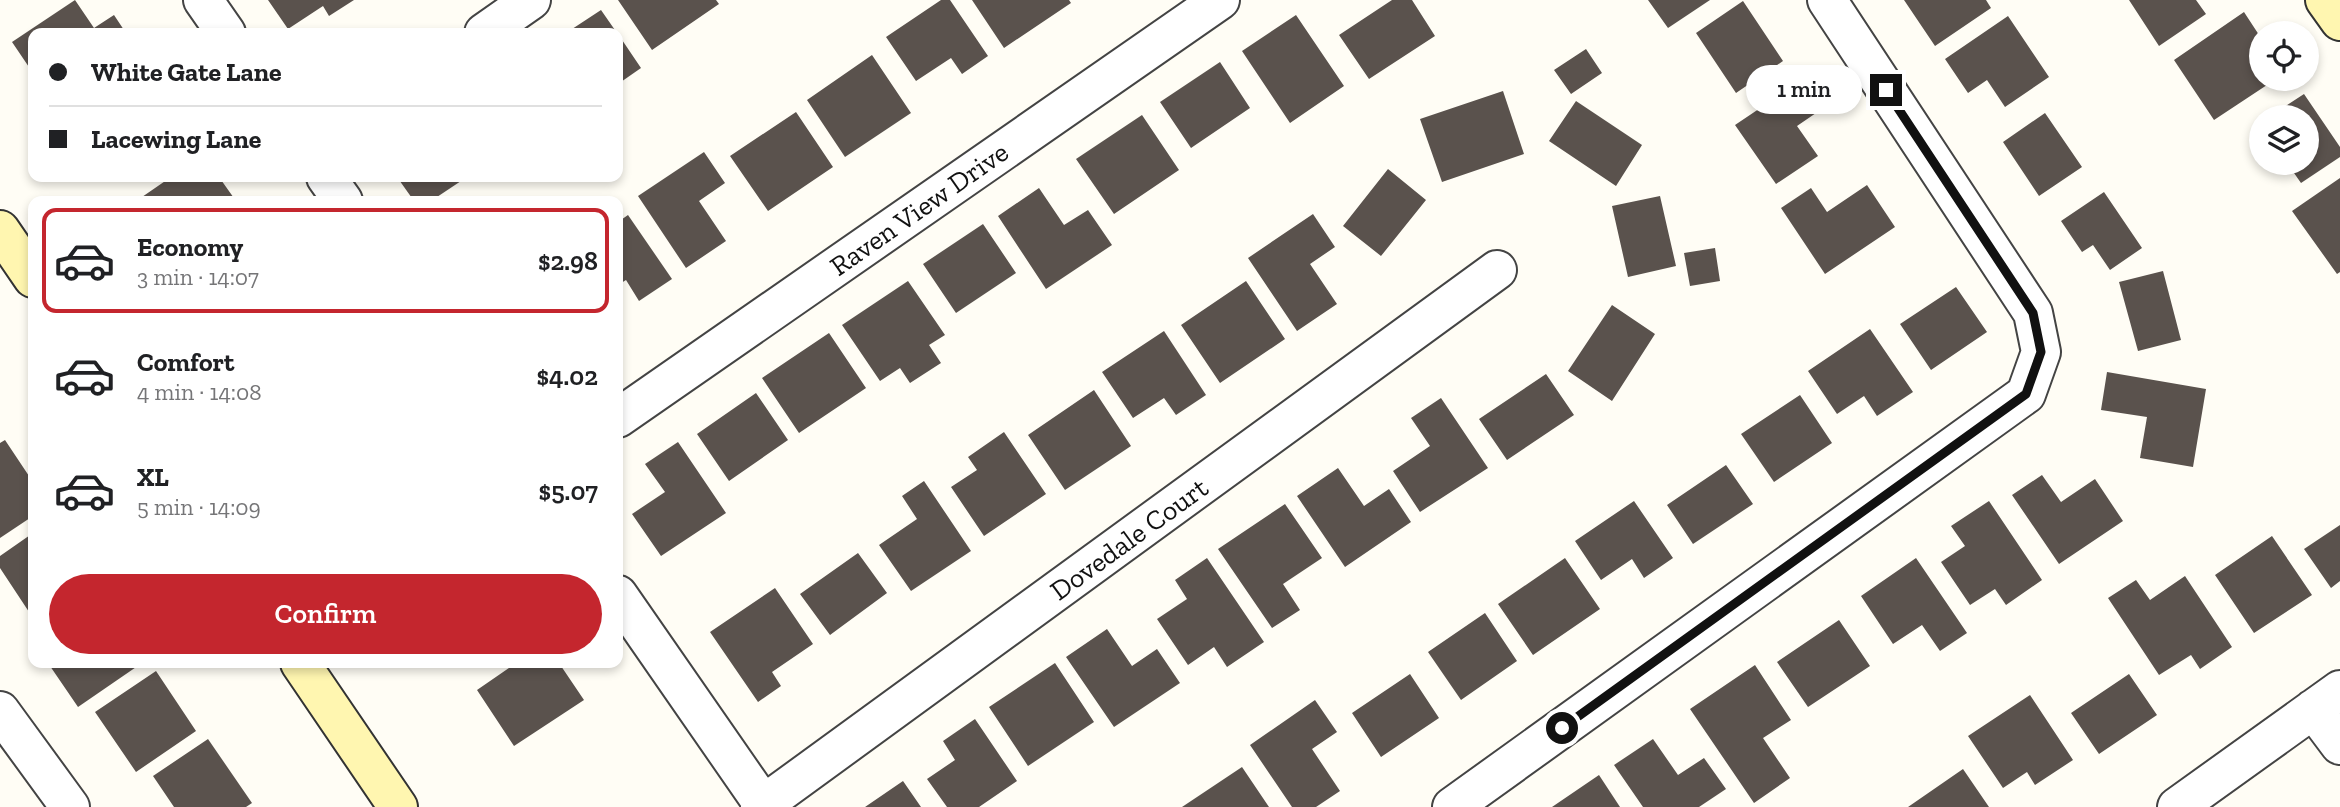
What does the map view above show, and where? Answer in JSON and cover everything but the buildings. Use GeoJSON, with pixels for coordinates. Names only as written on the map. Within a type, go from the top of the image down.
{"type":"FeatureCollection","features":[{"type":"Feature","properties":{"kind":"main road"},"geometry":{"type":"LineString","coordinates":[[2325,0],[2340,21]]}},
{"type":"Feature","properties":{"kind":"main road"},"geometry":{"type":"LineString","coordinates":[[0,230],[28,271]]}},
{"type":"Feature","properties":{"kind":"main road"},"geometry":{"type":"LineString","coordinates":[[303,668],[397,807]]}},
{"type":"Feature","properties":{"kind":"street"},"geometry":{"type":"LineString","coordinates":[[203,0],[223,28]]}},
{"type":"Feature","properties":{"kind":"street"},"geometry":{"type":"LineString","coordinates":[[491,28],[531,0]]}},
{"type":"Feature","properties":{"kind":"street","name":"Raven View Drive"},"geometry":{"type":"LineString","coordinates":[[623,415],[1220,0]]}},
{"type":"Feature","properties":{"kind":"street"},"geometry":{"type":"LineString","coordinates":[[1452,807],[2026,394],[2041,352],[2033,313],[1827,0]]}},
{"type":"Feature","properties":{"kind":"street","name":"Dovedale Court"},"geometry":{"type":"LineString","coordinates":[[763,806],[1497,270]]}},
{"type":"Feature","properties":{"kind":"street"},"geometry":{"type":"LineString","coordinates":[[623,602],[763,806]]}},
{"type":"Feature","properties":{"kind":"street"},"geometry":{"type":"LineString","coordinates":[[2177,807],[2327,700],[2340,745]]}},
{"type":"Feature","properties":{"kind":"street"},"geometry":{"type":"LineString","coordinates":[[0,712],[71,807]]}},
{"type":"Feature","properties":{"kind":"route"},"geometry":{"type":"LineString","coordinates":[[1562,728],[2026,394],[2041,352],[2033,313],[1886,90]]}}]}
